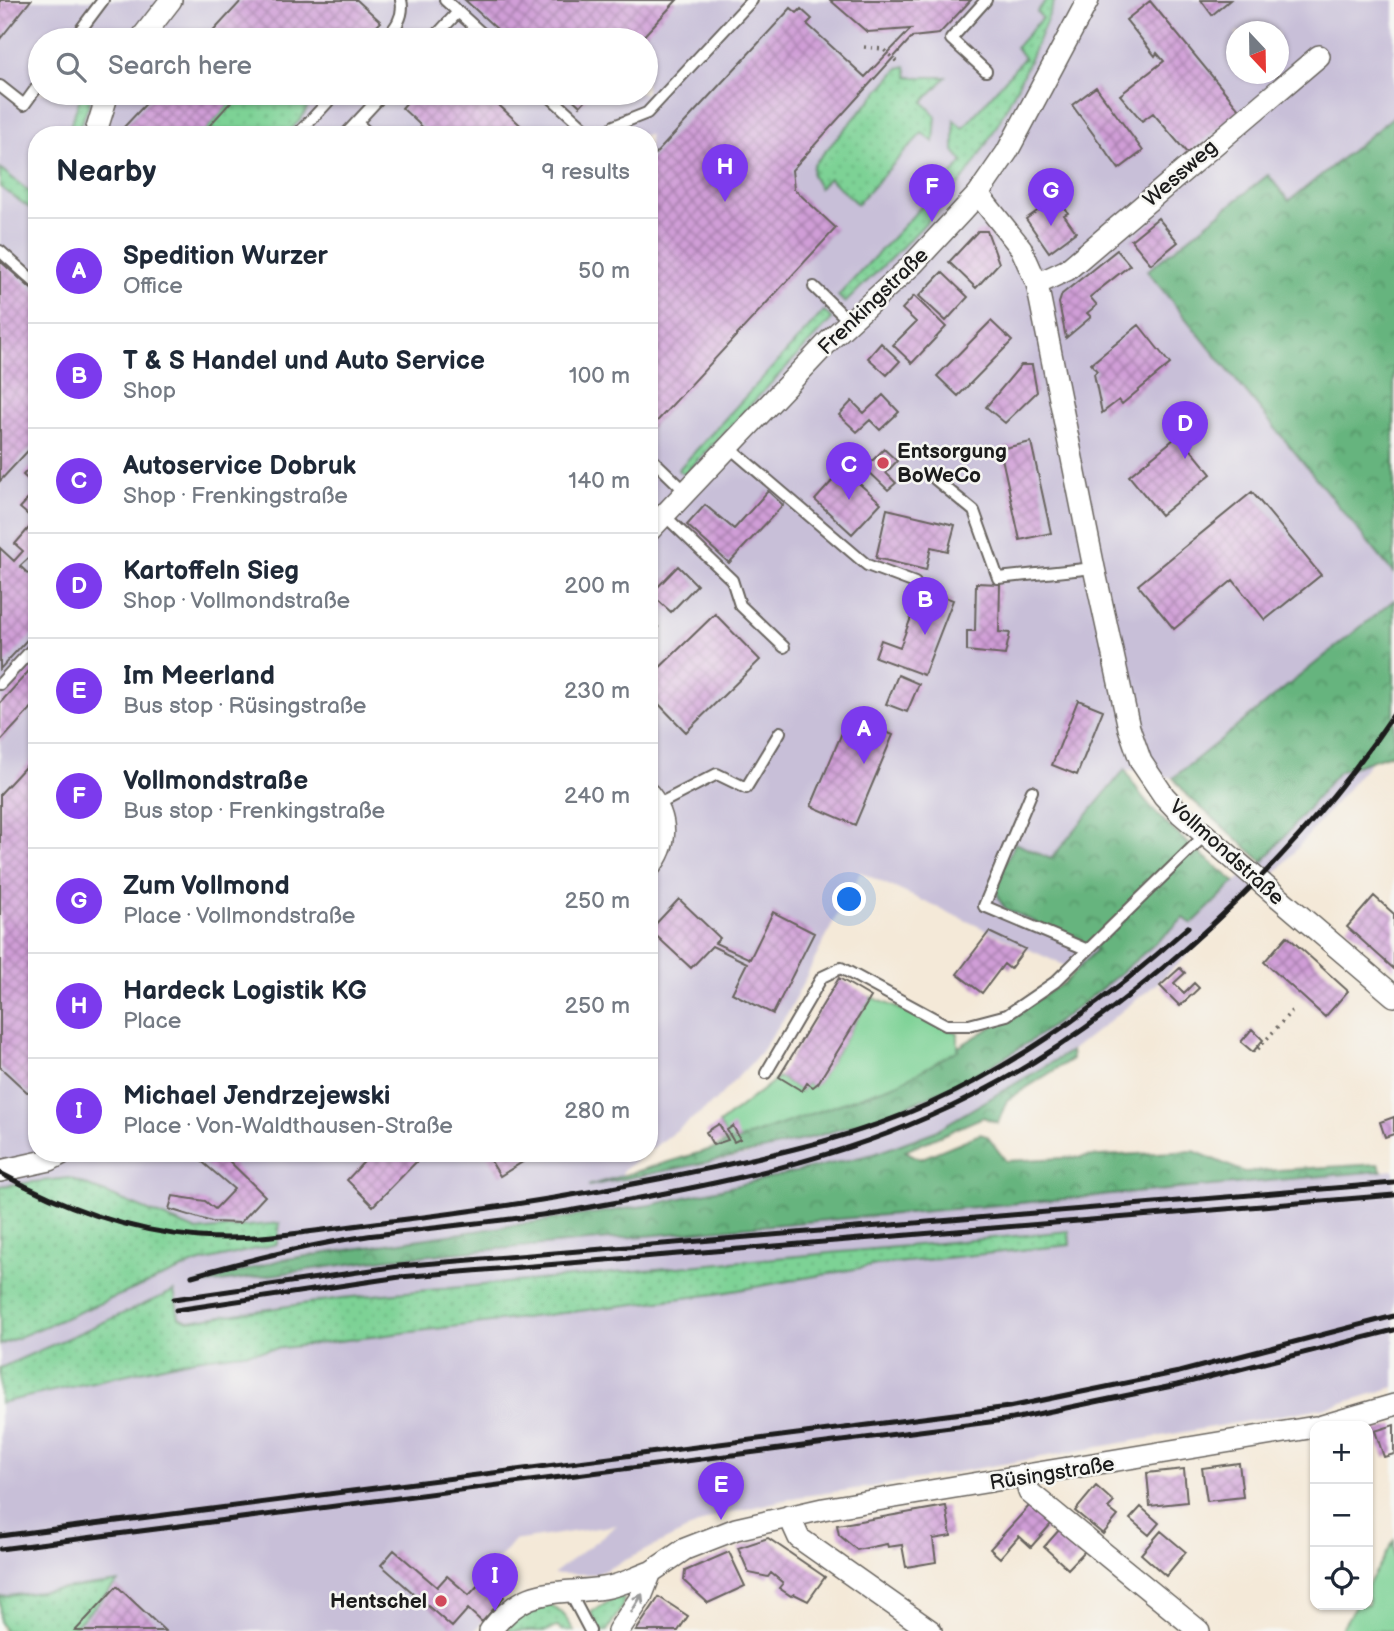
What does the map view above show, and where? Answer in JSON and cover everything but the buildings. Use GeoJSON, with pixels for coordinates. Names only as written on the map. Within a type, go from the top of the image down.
{"type":"FeatureCollection","features":[{"type":"Feature","properties":{"kind":"street"},"geometry":{"type":"LineString","coordinates":[[150,28],[172,0]]}},
{"type":"Feature","properties":{"kind":"street","name":"Frenkingstraße"},"geometry":{"type":"LineString","coordinates":[[1062,45],[1073,0]]}},
{"type":"Feature","properties":{"kind":"street","name":"Frenkingstraße"},"geometry":{"type":"LineString","coordinates":[[658,521],[849,321],[913,264],[978,194],[1007,152],[1088,0]]}},
{"type":"Feature","properties":{"kind":"street","name":"Wessweg"},"geometry":{"type":"LineString","coordinates":[[1037,284],[1067,270],[1319,56]]}},
{"type":"Feature","properties":{"kind":"street"},"geometry":{"type":"LineString","coordinates":[[98,126],[104,105]]}},
{"type":"Feature","properties":{"kind":"street","name":"Vollmondstraße"},"geometry":{"type":"LineString","coordinates":[[978,194],[1021,247],[1037,284],[1094,568],[1129,728],[1141,762],[1164,796],[1205,835],[1394,996]]}},
{"type":"Feature","properties":{"kind":"street"},"geometry":{"type":"LineString","coordinates":[[658,809],[663,819],[665,836],[658,850]]}},
{"type":"Feature","properties":{"kind":"street"},"geometry":{"type":"LineString","coordinates":[[0,1171],[39,1162]]}},
{"type":"Feature","properties":{"kind":"street"},"geometry":{"type":"LineString","coordinates":[[1338,1421],[1394,1405]]}},
{"type":"Feature","properties":{"kind":"street","name":"Rüsingstraße"},"geometry":{"type":"LineString","coordinates":[[490,1631],[505,1611],[519,1601],[569,1591],[607,1588],[651,1572],[685,1549],[720,1534],[789,1516],[1310,1428]]}},
{"type":"Feature","properties":{"kind":"street"},"geometry":{"type":"LineString","coordinates":[[1025,1478],[1028,1492],[1199,1631]]}},
{"type":"Feature","properties":{"kind":"street"},"geometry":{"type":"LineString","coordinates":[[789,1516],[799,1538],[930,1631]]}},
{"type":"Feature","properties":{"kind":"street"},"geometry":{"type":"LineString","coordinates":[[618,1631],[641,1597],[651,1572]]}},
{"type":"Feature","properties":{"kind":"lane"},"geometry":{"type":"LineString","coordinates":[[82,28],[103,0]]}},
{"type":"Feature","properties":{"kind":"lane"},"geometry":{"type":"LineString","coordinates":[[395,28],[403,8],[401,0]]}},
{"type":"Feature","properties":{"kind":"lane"},"geometry":{"type":"LineString","coordinates":[[445,0],[476,28]]}},
{"type":"Feature","properties":{"kind":"lane"},"geometry":{"type":"LineString","coordinates":[[658,101],[752,0]]}},
{"type":"Feature","properties":{"kind":"lane"},"geometry":{"type":"LineString","coordinates":[[986,0],[951,39],[986,71]]}},
{"type":"Feature","properties":{"kind":"lane"},"geometry":{"type":"LineString","coordinates":[[443,28],[458,12]]}},
{"type":"Feature","properties":{"kind":"lane"},"geometry":{"type":"LineString","coordinates":[[0,86],[24,105],[28,100]]}},
{"type":"Feature","properties":{"kind":"lane"},"geometry":{"type":"LineString","coordinates":[[305,126],[325,105]]}},
{"type":"Feature","properties":{"kind":"lane"},"geometry":{"type":"LineString","coordinates":[[354,126],[373,105]]}},
{"type":"Feature","properties":{"kind":"lane"},"geometry":{"type":"LineString","coordinates":[[559,105],[582,126]]}},
{"type":"Feature","properties":{"kind":"lane"},"geometry":{"type":"LineString","coordinates":[[614,126],[647,113],[654,105]]}},
{"type":"Feature","properties":{"kind":"lane"},"geometry":{"type":"LineString","coordinates":[[357,123],[360,126]]}},
{"type":"Feature","properties":{"kind":"lane"},"geometry":{"type":"LineString","coordinates":[[0,251],[28,276]]}},
{"type":"Feature","properties":{"kind":"lane"},"geometry":{"type":"LineString","coordinates":[[814,288],[849,321]]}},
{"type":"Feature","properties":{"kind":"lane"},"geometry":{"type":"LineString","coordinates":[[729,447],[867,565],[915,583]]}},
{"type":"Feature","properties":{"kind":"lane"},"geometry":{"type":"LineString","coordinates":[[658,465],[686,492]]}},
{"type":"Feature","properties":{"kind":"lane"},"geometry":{"type":"LineString","coordinates":[[935,479],[974,511],[998,578],[1094,568]]}},
{"type":"Feature","properties":{"kind":"lane"},"geometry":{"type":"LineString","coordinates":[[658,524],[732,580],[740,605],[785,647]]}},
{"type":"Feature","properties":{"kind":"lane"},"geometry":{"type":"LineString","coordinates":[[0,684],[28,654]]}},
{"type":"Feature","properties":{"kind":"lane"},"geometry":{"type":"LineString","coordinates":[[658,797],[717,774],[746,788],[780,732]]}},
{"type":"Feature","properties":{"kind":"lane"},"geometry":{"type":"LineString","coordinates":[[1032,791],[984,906],[1088,950]]}},
{"type":"Feature","properties":{"kind":"lane"},"geometry":{"type":"LineString","coordinates":[[766,1073],[822,977],[841,968],[946,1025],[969,1025],[1007,1015],[1028,1003],[1088,950],[1205,835]]}},
{"type":"Feature","properties":{"kind":"lane"},"geometry":{"type":"LineString","coordinates":[[569,1591],[590,1631]]}},
{"type":"Feature","properties":{"kind":"path"},"geometry":{"type":"LineString","coordinates":[[864,47],[883,48],[897,62]]}},
{"type":"Feature","properties":{"kind":"path"},"geometry":{"type":"LineString","coordinates":[[1258,1048],[1295,1007]]}},
{"type":"Feature","properties":{"kind":"shaded area"},"geometry":{"type":"Polygon","coordinates":[[[0,0],[1394,0],[1394,116],[1288,201],[1268,175],[1148,271],[1394,574],[1394,600],[1173,778],[1126,769],[1140,793],[1169,825],[1018,914],[1097,949],[1076,971],[860,872],[845,908],[841,907],[789,1011],[757,1057],[713,1103],[658,1144],[658,126],[28,126],[28,1162],[634,1162],[622,1171],[623,1176],[600,1184],[747,1155],[864,1122],[929,1097],[1009,1053],[1087,1002],[1184,917],[1192,924],[1235,882],[1263,862],[1338,772],[1379,752],[1276,873],[1155,985],[1071,1051],[933,1132],[874,1154],[651,1205],[280,1260],[200,1284],[385,1259],[1394,1170],[1394,1387],[1333,1406],[877,1486],[797,1497],[716,1516],[597,1574],[553,1574],[617,1525],[513,1541],[462,1603],[482,1622],[475,1631],[71,1631],[117,1582],[0,1597],[0,1322],[99,1302],[197,1263],[271,1245],[0,1201],[0,0]]]}},
{"type":"Feature","properties":{"kind":"green space"},"geometry":{"type":"Polygon","coordinates":[[[1046,0],[1055,0],[1013,94],[988,142],[961,182],[934,214],[845,303],[838,296],[963,162],[954,151],[954,120],[963,128],[1024,58],[1016,47],[1042,18],[1037,12],[1046,0]]]}},
{"type":"Feature","properties":{"kind":"green space"},"geometry":{"type":"Polygon","coordinates":[[[906,66],[908,77],[946,77],[923,102],[936,116],[934,142],[922,133],[857,204],[829,178],[819,188],[812,175],[813,165],[899,68],[906,66]]]}},
{"type":"Feature","properties":{"kind":"green space"},"geometry":{"type":"Polygon","coordinates":[[[78,105],[88,105],[80,126],[70,126],[78,105]]]}},
{"type":"Feature","properties":{"kind":"green space"},"geometry":{"type":"Polygon","coordinates":[[[228,105],[308,105],[294,126],[209,126],[228,105]]]}},
{"type":"Feature","properties":{"kind":"green space"},"geometry":{"type":"Polygon","coordinates":[[[1394,116],[1394,574],[1147,271],[1268,175],[1289,201],[1394,116]]]}},
{"type":"Feature","properties":{"kind":"green space"},"geometry":{"type":"Polygon","coordinates":[[[0,168],[28,191],[28,207],[0,187],[0,168]]]}},
{"type":"Feature","properties":{"kind":"green space"},"geometry":{"type":"Polygon","coordinates":[[[824,311],[832,319],[684,475],[678,470],[824,311]]]}},
{"type":"Feature","properties":{"kind":"green space"},"geometry":{"type":"Polygon","coordinates":[[[1394,600],[1394,753],[1338,772],[1263,862],[1189,797],[1173,778],[1394,600]]]}},
{"type":"Feature","properties":{"kind":"green space"},"geometry":{"type":"Polygon","coordinates":[[[1125,769],[1146,802],[1160,817],[1235,882],[1192,924],[1184,918],[1094,994],[1031,1041],[928,1097],[845,1128],[803,1140],[588,1186],[715,1148],[899,1083],[1064,983],[1097,949],[1008,910],[998,896],[1000,878],[1015,843],[1051,859],[1125,769]]]}},
{"type":"Feature","properties":{"kind":"green space"},"geometry":{"type":"Polygon","coordinates":[[[871,997],[958,1033],[958,1050],[899,1083],[715,1148],[728,1140],[719,1124],[779,1077],[801,1091],[807,1083],[813,1087],[871,997]]]}},
{"type":"Feature","properties":{"kind":"green space"},"geometry":{"type":"Polygon","coordinates":[[[1071,1051],[1072,1059],[1007,1100],[998,1123],[983,1117],[905,1151],[920,1159],[980,1134],[987,1136],[1006,1161],[1194,1151],[1244,1172],[1378,1164],[1382,1171],[385,1259],[192,1286],[280,1260],[651,1205],[874,1154],[933,1132],[1071,1051]]]}},
{"type":"Feature","properties":{"kind":"green space"},"geometry":{"type":"Polygon","coordinates":[[[69,1178],[197,1231],[280,1223],[277,1244],[197,1263],[0,1345],[0,1186],[69,1178]]]}},
{"type":"Feature","properties":{"kind":"green space"},"geometry":{"type":"Polygon","coordinates":[[[1069,1231],[1070,1245],[877,1265],[716,1294],[194,1359],[0,1403],[0,1368],[174,1291],[179,1317],[189,1321],[342,1298],[1069,1231]]]}},
{"type":"Feature","properties":{"kind":"green space"},"geometry":{"type":"Polygon","coordinates":[[[1394,1541],[1394,1631],[1340,1631],[1353,1610],[1373,1610],[1373,1577],[1394,1541]]]}},
{"type":"Feature","properties":{"kind":"green space"},"geometry":{"type":"Polygon","coordinates":[[[118,1582],[71,1631],[4,1631],[0,1622],[0,1597],[118,1582]]]}},
{"type":"Feature","properties":{"kind":"green space"},"geometry":{"type":"Polygon","coordinates":[[[619,1596],[624,1599],[622,1607],[607,1631],[599,1631],[591,1612],[619,1596]]]}},
{"type":"Feature","properties":{"kind":"green space"},"geometry":{"type":"Polygon","coordinates":[[[549,1603],[565,1616],[574,1631],[561,1630],[558,1626],[546,1631],[506,1631],[525,1609],[549,1603]]]}},
{"type":"Feature","properties":{"kind":"railway"},"geometry":{"type":"LineString","coordinates":[[192,1276],[339,1241],[547,1214],[709,1184],[843,1149],[928,1117],[995,1084],[1061,1044],[1125,998],[1188,947],[1301,833],[1351,774],[1394,714]]}},
{"type":"Feature","properties":{"kind":"railway"},"geometry":{"type":"LineString","coordinates":[[0,1173],[96,1216],[172,1234],[222,1238],[291,1234],[466,1211],[670,1177],[822,1142],[931,1103],[1034,1047],[1098,1002],[1188,927]]}},
{"type":"Feature","properties":{"kind":"railway"},"geometry":{"type":"LineString","coordinates":[[174,1299],[399,1266],[1394,1183]]}},
{"type":"Feature","properties":{"kind":"railway"},"geometry":{"type":"LineString","coordinates":[[176,1310],[400,1277],[1394,1195]]}},
{"type":"Feature","properties":{"kind":"railway"},"geometry":{"type":"LineString","coordinates":[[0,1536],[1009,1407],[1179,1372],[1394,1316]]}},
{"type":"Feature","properties":{"kind":"railway"},"geometry":{"type":"LineString","coordinates":[[0,1549],[1013,1419],[1177,1385],[1394,1330]]}},
{"type":"Feature","properties":{"kind":"place","name":"Hardeck Logistik KG"},"geometry":{"type":"Point","coordinates":[725,202]}},
{"type":"Feature","properties":{"kind":"place","name":"Vollmondstraße"},"geometry":{"type":"Point","coordinates":[932,222]}},
{"type":"Feature","properties":{"kind":"place","name":"Zum Vollmond"},"geometry":{"type":"Point","coordinates":[1051,226]}},
{"type":"Feature","properties":{"kind":"place","name":"Kartoffeln Sieg"},"geometry":{"type":"Point","coordinates":[1185,459]}},
{"type":"Feature","properties":{"kind":"place","name":"Entsorgung BoWeCo"},"geometry":{"type":"Point","coordinates":[883,463]}},
{"type":"Feature","properties":{"kind":"place","name":"Autoservice Dobruk"},"geometry":{"type":"Point","coordinates":[849,500]}},
{"type":"Feature","properties":{"kind":"place","name":"T & S Handel und Auto Service"},"geometry":{"type":"Point","coordinates":[925,635]}},
{"type":"Feature","properties":{"kind":"place","name":"Spedition Wurzer"},"geometry":{"type":"Point","coordinates":[864,764]}},
{"type":"Feature","properties":{"kind":"place","name":"Im Meerland"},"geometry":{"type":"Point","coordinates":[721,1520]}},
{"type":"Feature","properties":{"kind":"place","name":"Hentschel"},"geometry":{"type":"Point","coordinates":[441,1601]}},
{"type":"Feature","properties":{"kind":"place","name":"Michael Jendrzejewski"},"geometry":{"type":"Point","coordinates":[495,1611]}}]}
